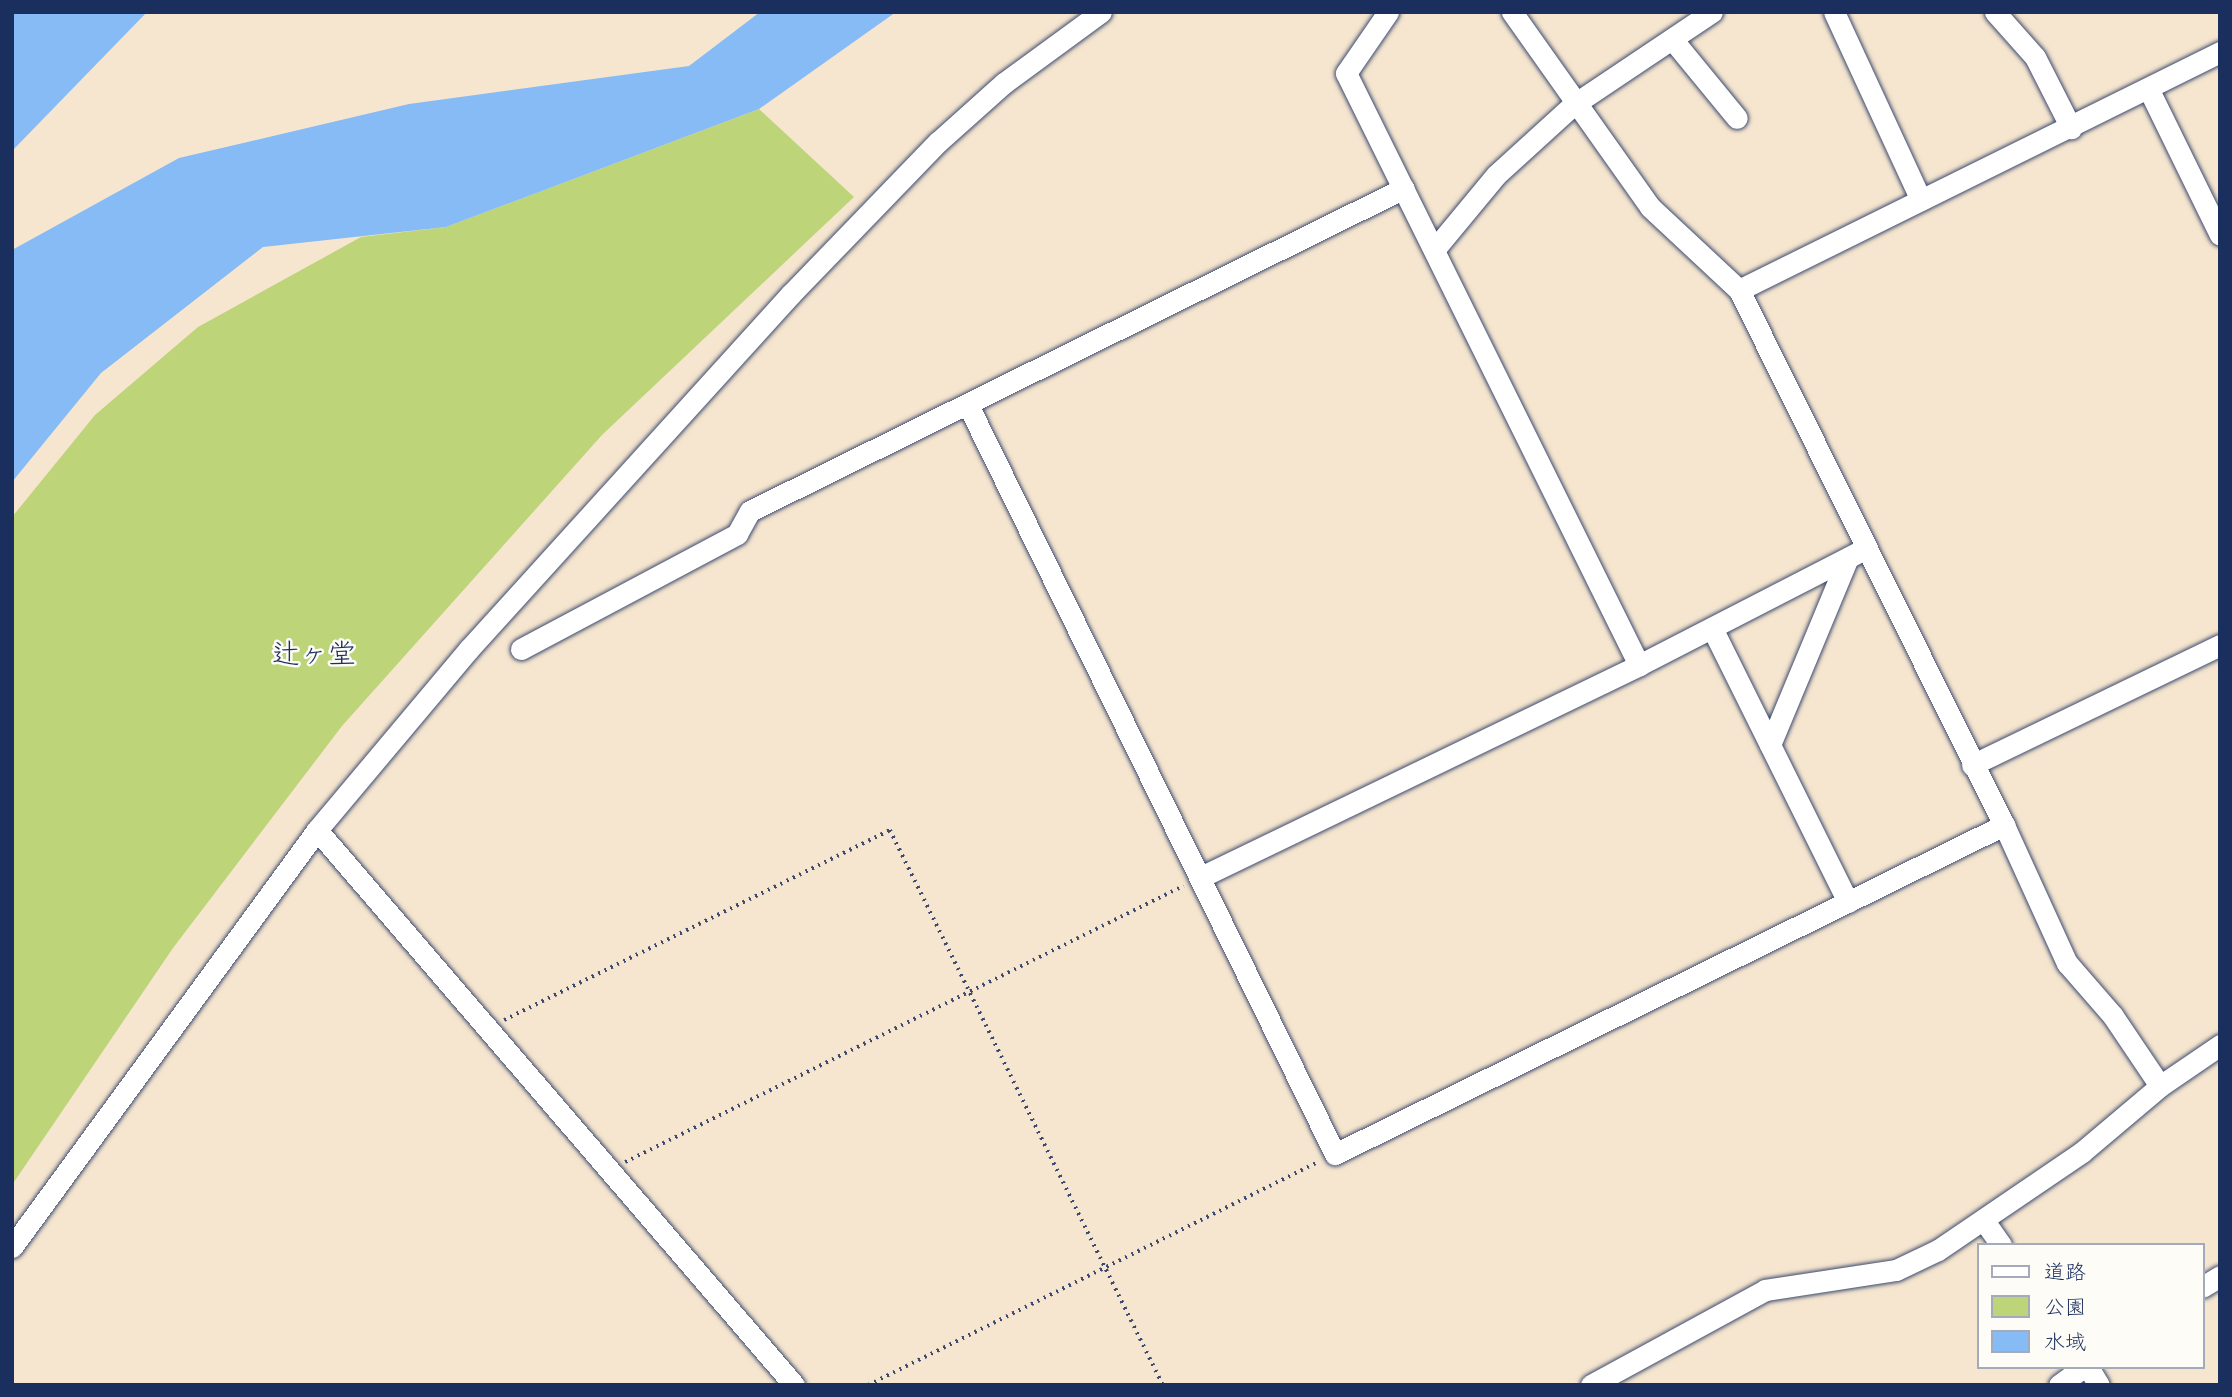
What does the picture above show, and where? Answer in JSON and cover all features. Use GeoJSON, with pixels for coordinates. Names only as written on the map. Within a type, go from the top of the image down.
{"type":"FeatureCollection","features":[{"type":"Feature","properties":{"kind":"street"},"geometry":{"type":"LineString","coordinates":[[12,1247],[317,830],[469,649],[791,294],[966,117],[1003,83],[1101,12]]}},
{"type":"Feature","properties":{"kind":"street"},"geometry":{"type":"LineString","coordinates":[[1388,12],[1346,72],[1639,665]]}},
{"type":"Feature","properties":{"kind":"street"},"geometry":{"type":"LineString","coordinates":[[1511,12],[1573,105],[1650,207],[1739,290],[2004,825],[2067,963],[2113,1016],[2160,1086]]}},
{"type":"Feature","properties":{"kind":"street"},"geometry":{"type":"LineString","coordinates":[[1434,250],[1496,175],[1573,105],[1712,12]]}},
{"type":"Feature","properties":{"kind":"street"},"geometry":{"type":"LineString","coordinates":[[1834,12],[1922,200]]}},
{"type":"Feature","properties":{"kind":"street"},"geometry":{"type":"LineString","coordinates":[[1995,12],[2035,57],[2071,128]]}},
{"type":"Feature","properties":{"kind":"street"},"geometry":{"type":"LineString","coordinates":[[1672,39],[1737,118]]}},
{"type":"Feature","properties":{"kind":"street"},"geometry":{"type":"LineString","coordinates":[[1739,290],[2149,90],[2220,52]]}},
{"type":"Feature","properties":{"kind":"street"},"geometry":{"type":"LineString","coordinates":[[2149,90],[2220,235]]}},
{"type":"Feature","properties":{"kind":"street"},"geometry":{"type":"LineString","coordinates":[[521,649],[737,534],[750,511],[1404,188]]}},
{"type":"Feature","properties":{"kind":"street"},"geometry":{"type":"LineString","coordinates":[[968,405],[1335,1154],[2004,825]]}},
{"type":"Feature","properties":{"kind":"street"},"geometry":{"type":"LineString","coordinates":[[1201,877],[1639,665],[1867,548]]}},
{"type":"Feature","properties":{"kind":"street"},"geometry":{"type":"LineString","coordinates":[[1770,745],[1848,558]]}},
{"type":"Feature","properties":{"kind":"street"},"geometry":{"type":"LineString","coordinates":[[1712,628],[1848,902]]}},
{"type":"Feature","properties":{"kind":"street"},"geometry":{"type":"LineString","coordinates":[[1972,765],[2220,645]]}},
{"type":"Feature","properties":{"kind":"street"},"geometry":{"type":"LineString","coordinates":[[317,830],[491,1027],[794,1385]]}},
{"type":"Feature","properties":{"kind":"street"},"geometry":{"type":"LineString","coordinates":[[1591,1385],[1765,1290],[1896,1270],[1985,1222],[2082,1152],[2160,1086],[2220,1045]]}},
{"type":"Feature","properties":{"kind":"street"},"geometry":{"type":"LineString","coordinates":[[1985,1222],[2000,1243]]}},
{"type":"Feature","properties":{"kind":"street"},"geometry":{"type":"LineString","coordinates":[[2204,1286],[2220,1276]]}},
{"type":"Feature","properties":{"kind":"street"},"geometry":{"type":"LineString","coordinates":[[2059,1385],[2083,1369]]}},
{"type":"Feature","properties":{"kind":"street"},"geometry":{"type":"LineString","coordinates":[[2087,1369],[2099,1385]]}},
{"type":"Feature","properties":{"kind":"path"},"geometry":{"type":"LineString","coordinates":[[491,1027],[890,830],[971,989],[1163,1385]]}},
{"type":"Feature","properties":{"kind":"path"},"geometry":{"type":"LineString","coordinates":[[611,1169],[1201,877]]}},
{"type":"Feature","properties":{"kind":"path"},"geometry":{"type":"LineString","coordinates":[[868,1385],[1335,1154]]}},
{"type":"Feature","properties":{"kind":"green space"},"geometry":{"type":"Polygon","coordinates":[[[759,109],[854,197],[602,435],[342,726],[173,948],[12,1185],[12,517],[95,415],[198,327],[361,237],[446,227],[759,109]]]}},
{"type":"Feature","properties":{"kind":"water"},"geometry":{"type":"Polygon","coordinates":[[[12,12],[147,12],[12,151],[12,12]]]}},
{"type":"Feature","properties":{"kind":"water"},"geometry":{"type":"Polygon","coordinates":[[[760,12],[896,12],[759,109],[446,227],[263,247],[101,373],[12,482],[12,250],[179,158],[409,104],[689,66],[760,12]]]}},
{"type":"Feature","properties":{"kind":"district","name":"辻ヶ堂"},"geometry":{"type":"Point","coordinates":[314,658]}}]}
